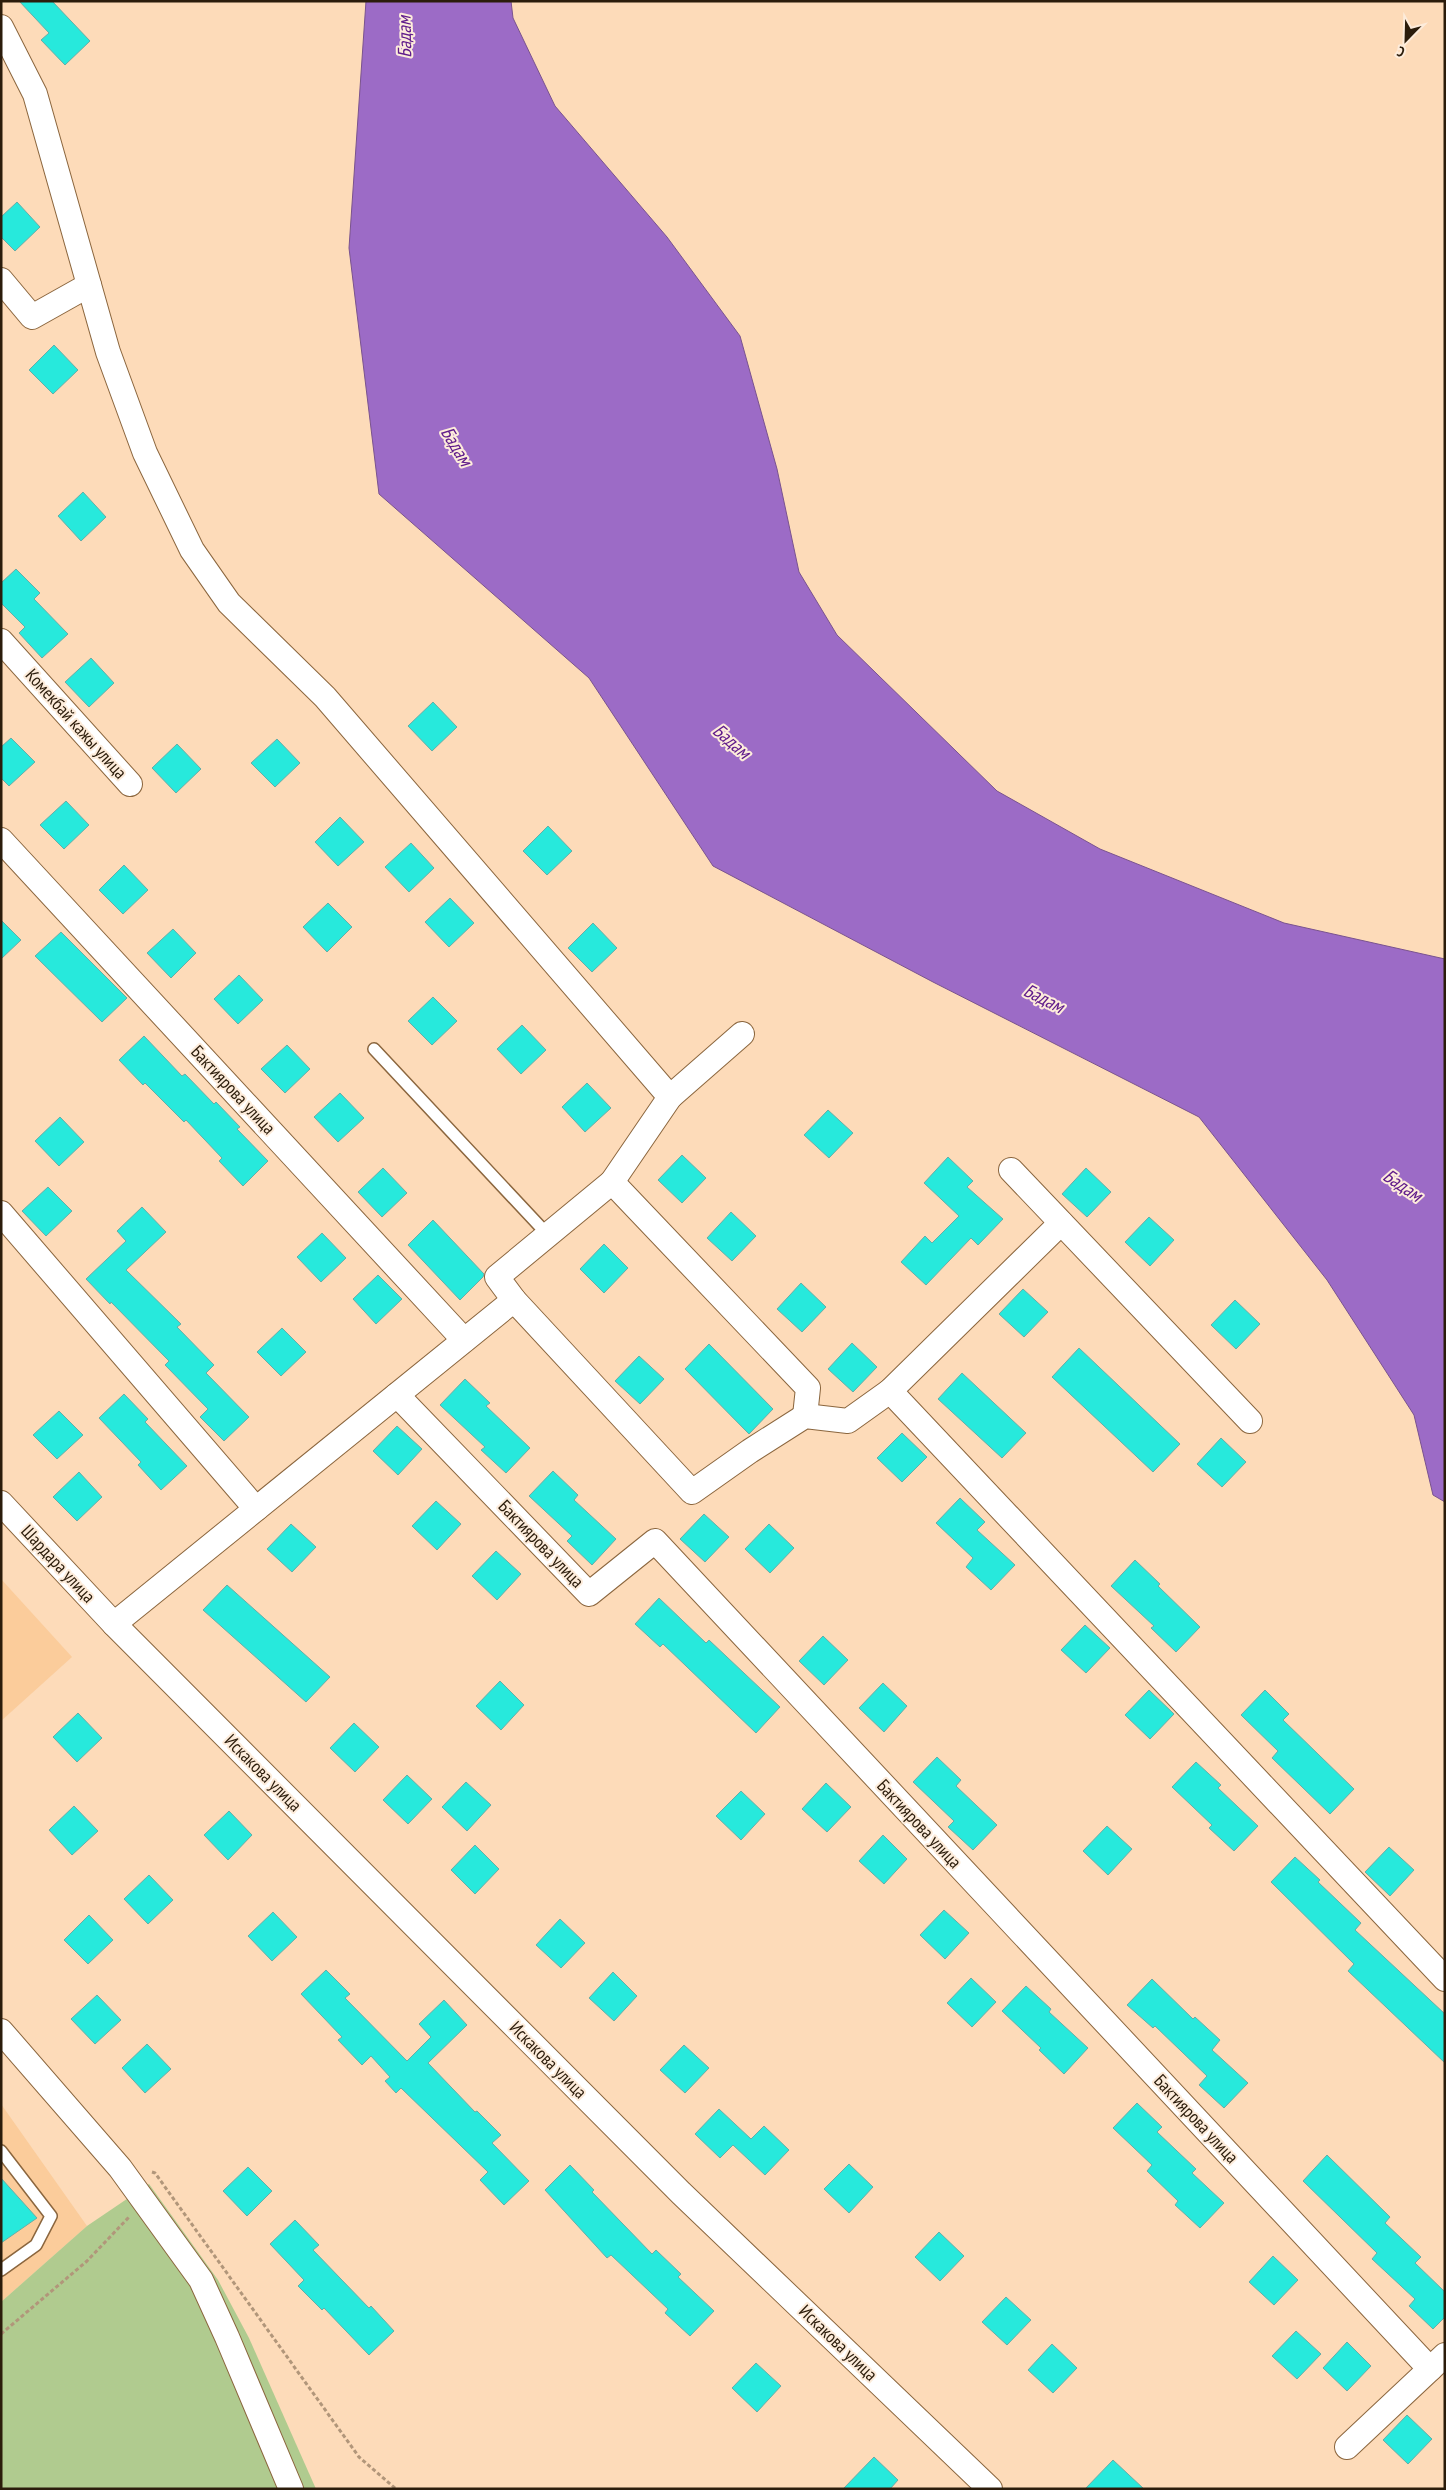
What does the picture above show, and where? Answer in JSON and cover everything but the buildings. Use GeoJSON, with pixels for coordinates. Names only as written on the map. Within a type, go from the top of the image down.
{"type":"FeatureCollection","features":[{"type":"Feature","properties":{"kind":"street"},"geometry":{"type":"LineString","coordinates":[[1,27],[35,94],[108,352],[145,453],[192,550],[229,603],[325,697],[670,1097]]}},
{"type":"Feature","properties":{"kind":"street"},"geometry":{"type":"LineString","coordinates":[[1,280],[32,317],[89,285]]}},
{"type":"Feature","properties":{"kind":"street","name":"Комекбай кажы улица"},"geometry":{"type":"LineString","coordinates":[[1,641],[130,784]]}},
{"type":"Feature","properties":{"kind":"street","name":"Бактиярова улица"},"geometry":{"type":"LineString","coordinates":[[1,840],[464,1340]]}},
{"type":"Feature","properties":{"kind":"street"},"geometry":{"type":"LineString","coordinates":[[742,1034],[670,1097],[612,1182],[497,1277],[514,1300],[692,1492],[750,1451],[805,1416],[848,1421],[890,1391],[1061,1223]]}},
{"type":"Feature","properties":{"kind":"street"},"geometry":{"type":"LineString","coordinates":[[1011,1170],[1250,1421]]}},
{"type":"Feature","properties":{"kind":"street"},"geometry":{"type":"LineString","coordinates":[[612,1182],[808,1388],[805,1416]]}},
{"type":"Feature","properties":{"kind":"street"},"geometry":{"type":"LineString","coordinates":[[1,1213],[256,1509]]}},
{"type":"Feature","properties":{"kind":"street"},"geometry":{"type":"LineString","coordinates":[[114,1624],[514,1300]]}},
{"type":"Feature","properties":{"kind":"street"},"geometry":{"type":"LineString","coordinates":[[890,1391],[1445,1979]]}},
{"type":"Feature","properties":{"kind":"street","name":"Бактиярова улица"},"geometry":{"type":"LineString","coordinates":[[398,1394],[589,1594],[654,1541],[1437,2362]]}},
{"type":"Feature","properties":{"kind":"street","name":"Шардара улица"},"geometry":{"type":"LineString","coordinates":[[1,1504],[114,1624]]}},
{"type":"Feature","properties":{"kind":"street","name":"Искакова улица"},"geometry":{"type":"LineString","coordinates":[[114,1624],[681,2193],[990,2489]]}},
{"type":"Feature","properties":{"kind":"street"},"geometry":{"type":"LineString","coordinates":[[1,2032],[120,2168],[201,2280],[291,2489]]}},
{"type":"Feature","properties":{"kind":"street"},"geometry":{"type":"LineString","coordinates":[[1347,2446],[1437,2362]]}},
{"type":"Feature","properties":{"kind":"lane"},"geometry":{"type":"LineString","coordinates":[[374,1049],[548,1235]]}},
{"type":"Feature","properties":{"kind":"lane"},"geometry":{"type":"LineString","coordinates":[[1,2151],[51,2216],[36,2245],[1,2270]]}},
{"type":"Feature","properties":{"kind":"path"},"geometry":{"type":"LineString","coordinates":[[120,2168],[155,2173],[359,2456],[396,2489]]}},
{"type":"Feature","properties":{"kind":"path"},"geometry":{"type":"LineString","coordinates":[[1,2334],[87,2261],[144,2201]]}},
{"type":"Feature","properties":{"kind":"shaded area"},"geometry":{"type":"Polygon","coordinates":[[[1,1579],[72,1657],[1,1721],[1,1579]]]}},
{"type":"Feature","properties":{"kind":"shaded area"},"geometry":{"type":"Polygon","coordinates":[[[1,2104],[87,2226],[1,2302],[1,2104]]]}},
{"type":"Feature","properties":{"kind":"green space"},"geometry":{"type":"Polygon","coordinates":[[[149,2184],[218,2280],[249,2338],[316,2489],[1,2489],[1,2302],[87,2226],[149,2184]]]}},
{"type":"Feature","properties":{"kind":"water","name":"Бадам"},"geometry":{"type":"Polygon","coordinates":[[[366,1],[511,1],[513,18],[555,106],[667,237],[740,336],[777,469],[799,572],[837,635],[997,791],[1100,849],[1284,923],[1445,959],[1445,1502],[1433,1495],[1414,1415],[1327,1280],[1199,1117],[933,982],[713,866],[589,678],[379,494],[349,248],[366,1]]]}}]}
